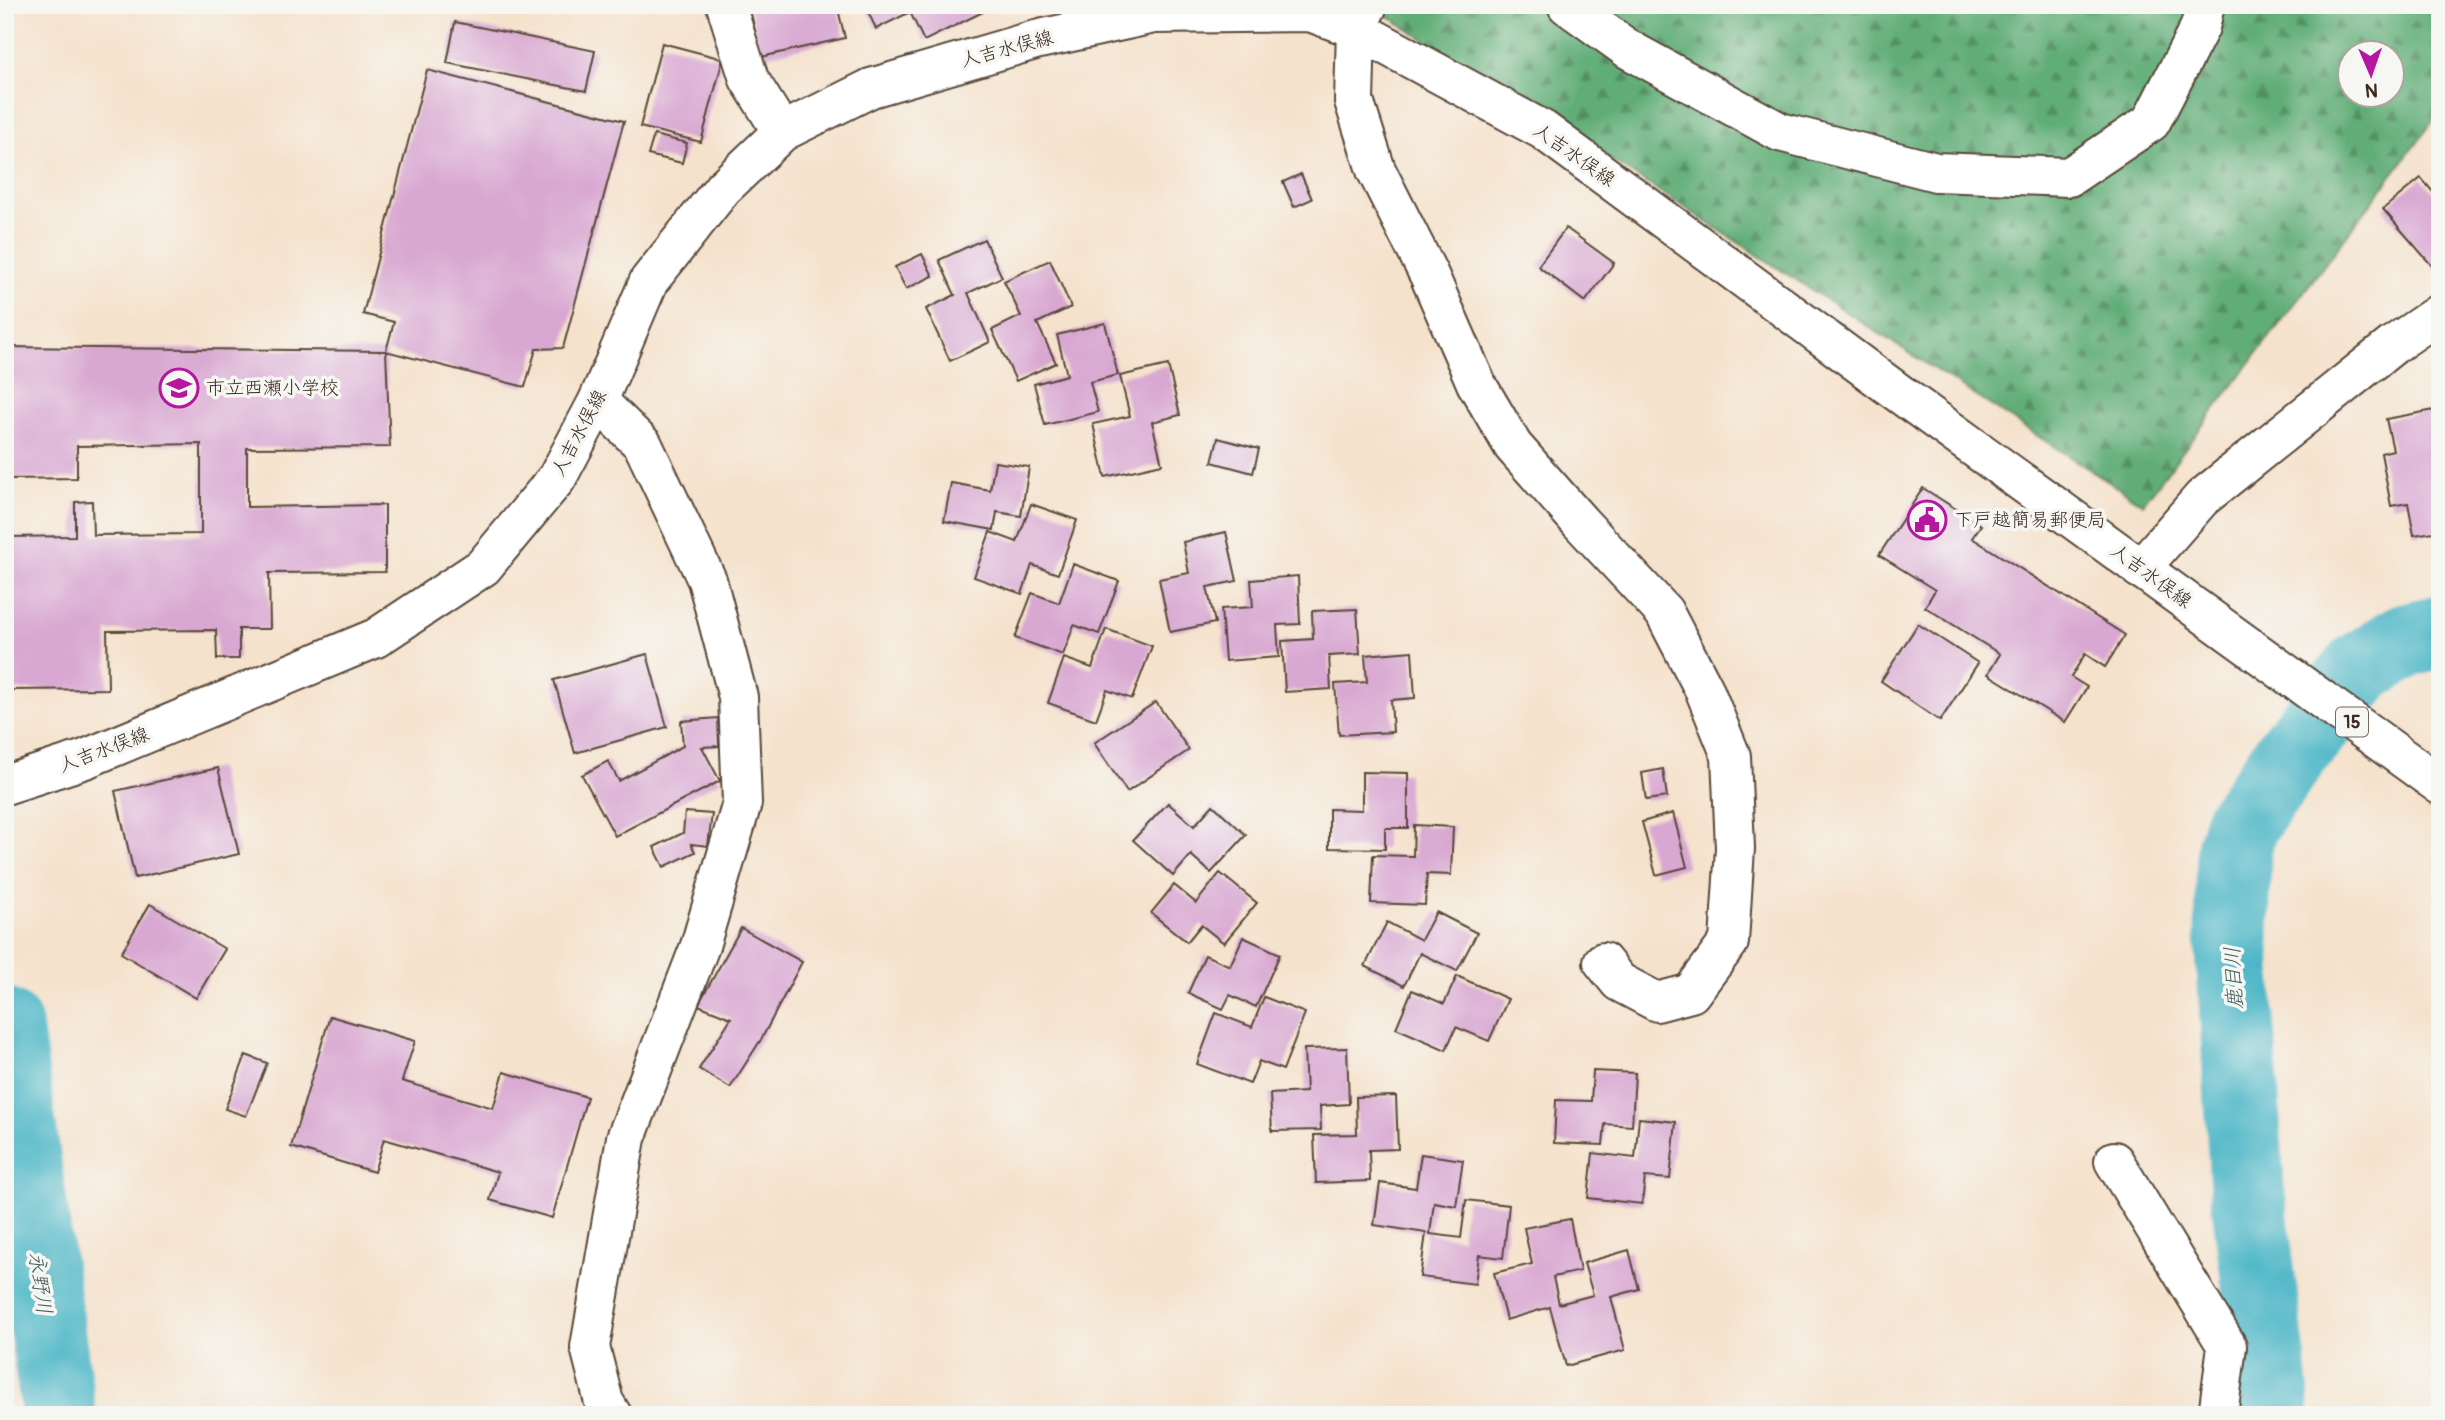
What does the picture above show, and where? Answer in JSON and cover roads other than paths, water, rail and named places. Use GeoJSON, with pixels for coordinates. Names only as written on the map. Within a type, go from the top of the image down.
{"type":"FeatureCollection","features":[{"type":"Feature","properties":{"kind":"street"},"geometry":{"type":"LineString","coordinates":[[726,5],[749,79],[782,132]]}},
{"type":"Feature","properties":{"kind":"street"},"geometry":{"type":"LineString","coordinates":[[1567,5],[1628,49],[1780,132],[1936,172],[2069,177],[2151,122],[2200,27],[2205,5]]}},
{"type":"Feature","properties":{"kind":"street","name":"人吉水俣線"},"geometry":{"type":"LineString","coordinates":[[15,782],[85,759],[376,638],[483,566],[557,478],[598,401],[649,281],[723,187],[782,132],[871,88],[1035,40],[1154,14],[1310,12],[1362,17],[1543,130],[1900,394],[2440,785]]}},
{"type":"Feature","properties":{"kind":"street"},"geometry":{"type":"LineString","coordinates":[[1362,17],[1354,101],[1377,170],[1429,275],[1476,383],[1513,446],[1664,612],[1704,689],[1731,756],[1735,848],[1729,943],[1691,993],[1657,1002],[1619,982],[1603,961]]}},
{"type":"Feature","properties":{"kind":"street"},"geometry":{"type":"LineString","coordinates":[[2140,569],[2202,498],[2393,345],[2440,313]]}},
{"type":"Feature","properties":{"kind":"street"},"geometry":{"type":"LineString","coordinates":[[598,401],[643,445],[707,580],[738,697],[742,803],[700,946],[626,1139],[590,1347],[604,1402],[612,1415]]}},
{"type":"Feature","properties":{"kind":"street"},"geometry":{"type":"LineString","coordinates":[[2114,1161],[2227,1346],[2218,1415]]}},
{"type":"Feature","properties":{"kind":"waterway","name":"鹿目川"},"geometry":{"type":"LineString","coordinates":[[2273,1415],[2247,1188],[2232,933],[2234,849],[2241,824],[2295,748],[2362,668],[2406,640],[2440,632]]}},
{"type":"Feature","properties":{"kind":"waterway","name":"永野川"},"geometry":{"type":"LineString","coordinates":[[5,1026],[59,1415]]}},
{"type":"Feature","properties":{"kind":"place","name":"市立西瀬小学校"},"geometry":{"type":"Point","coordinates":[179,388]}},
{"type":"Feature","properties":{"kind":"place","name":"下戸越簡易郵便局"},"geometry":{"type":"Point","coordinates":[1927,520]}}]}
